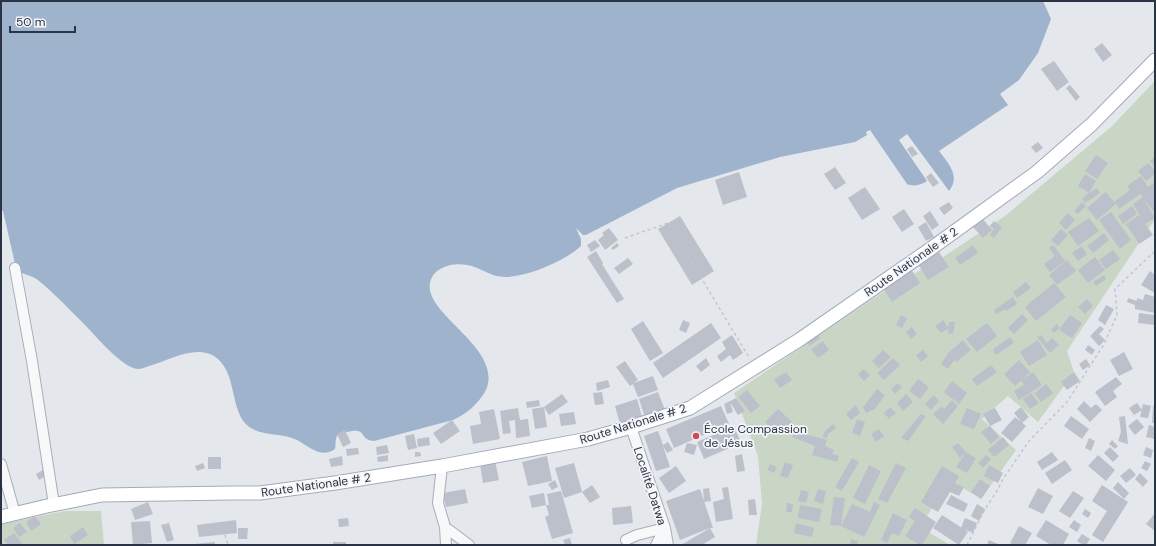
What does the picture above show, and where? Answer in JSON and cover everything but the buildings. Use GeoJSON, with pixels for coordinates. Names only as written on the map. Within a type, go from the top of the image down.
{"type":"FeatureCollection","features":[{"type":"Feature","properties":{"kind":"main road","name":"Route Nationale # 2"},"geometry":{"type":"LineString","coordinates":[[1,517],[102,495],[231,492],[260,493],[335,483],[442,466],[588,439],[690,408],[799,340],[929,250],[1037,172],[1092,124],[1155,60]]}},
{"type":"Feature","properties":{"kind":"street"},"geometry":{"type":"LineString","coordinates":[[15,268],[32,362],[54,505]]}},
{"type":"Feature","properties":{"kind":"street","name":"Localité Datwa"},"geometry":{"type":"LineString","coordinates":[[631,427],[665,528],[668,545]]}},
{"type":"Feature","properties":{"kind":"street"},"geometry":{"type":"LineString","coordinates":[[1,464],[16,514]]}},
{"type":"Feature","properties":{"kind":"street"},"geometry":{"type":"LineString","coordinates":[[442,466],[438,503],[445,526],[446,545]]}},
{"type":"Feature","properties":{"kind":"street"},"geometry":{"type":"LineString","coordinates":[[445,526],[469,545]]}},
{"type":"Feature","properties":{"kind":"street"},"geometry":{"type":"LineString","coordinates":[[626,540],[636,535],[665,528]]}},
{"type":"Feature","properties":{"kind":"street"},"geometry":{"type":"LineString","coordinates":[[656,545],[665,528]]}},
{"type":"Feature","properties":{"kind":"path"},"geometry":{"type":"LineString","coordinates":[[625,238],[668,223],[755,367]]}},
{"type":"Feature","properties":{"kind":"path"},"geometry":{"type":"LineString","coordinates":[[967,545],[985,508],[1028,441],[1067,402],[1104,344],[1117,315],[1116,289],[1155,251]]}},
{"type":"Feature","properties":{"kind":"path"},"geometry":{"type":"LineString","coordinates":[[225,535],[228,545]]}},
{"type":"Feature","properties":{"kind":"green space"},"geometry":{"type":"Polygon","coordinates":[[[1155,81],[1155,219],[1067,351],[1074,372],[1038,422],[1008,396],[982,419],[1016,450],[981,499],[950,480],[920,527],[950,545],[756,545],[762,504],[758,456],[734,393],[880,294],[943,257],[1005,216],[1111,127],[1155,81]]]}},
{"type":"Feature","properties":{"kind":"green space"},"geometry":{"type":"Polygon","coordinates":[[[65,511],[101,511],[104,545],[3,545],[1,543],[1,524],[65,511]]]}},
{"type":"Feature","properties":{"kind":"water"},"geometry":{"type":"Polygon","coordinates":[[[1,1],[1043,1],[1051,19],[1038,53],[1019,80],[1000,94],[1008,105],[939,151],[952,170],[954,180],[949,191],[907,134],[899,140],[927,181],[917,185],[907,184],[870,130],[866,132],[867,135],[855,142],[780,157],[677,188],[586,235],[583,235],[576,228],[581,239],[581,246],[566,257],[536,271],[516,276],[501,277],[472,266],[462,264],[450,265],[439,269],[435,273],[430,283],[431,295],[450,320],[475,346],[484,360],[489,375],[486,390],[483,395],[468,411],[453,420],[374,441],[367,439],[358,431],[347,432],[337,436],[335,449],[325,453],[311,449],[297,440],[285,436],[259,432],[248,426],[242,420],[238,412],[231,384],[224,366],[218,359],[210,354],[193,352],[139,369],[132,367],[117,358],[45,286],[33,277],[18,271],[16,268],[3,211],[1,210],[1,1]]]}},
{"type":"Feature","properties":{"kind":"place","name":"École Compassion de Jésus"},"geometry":{"type":"Point","coordinates":[696,436]}}]}
